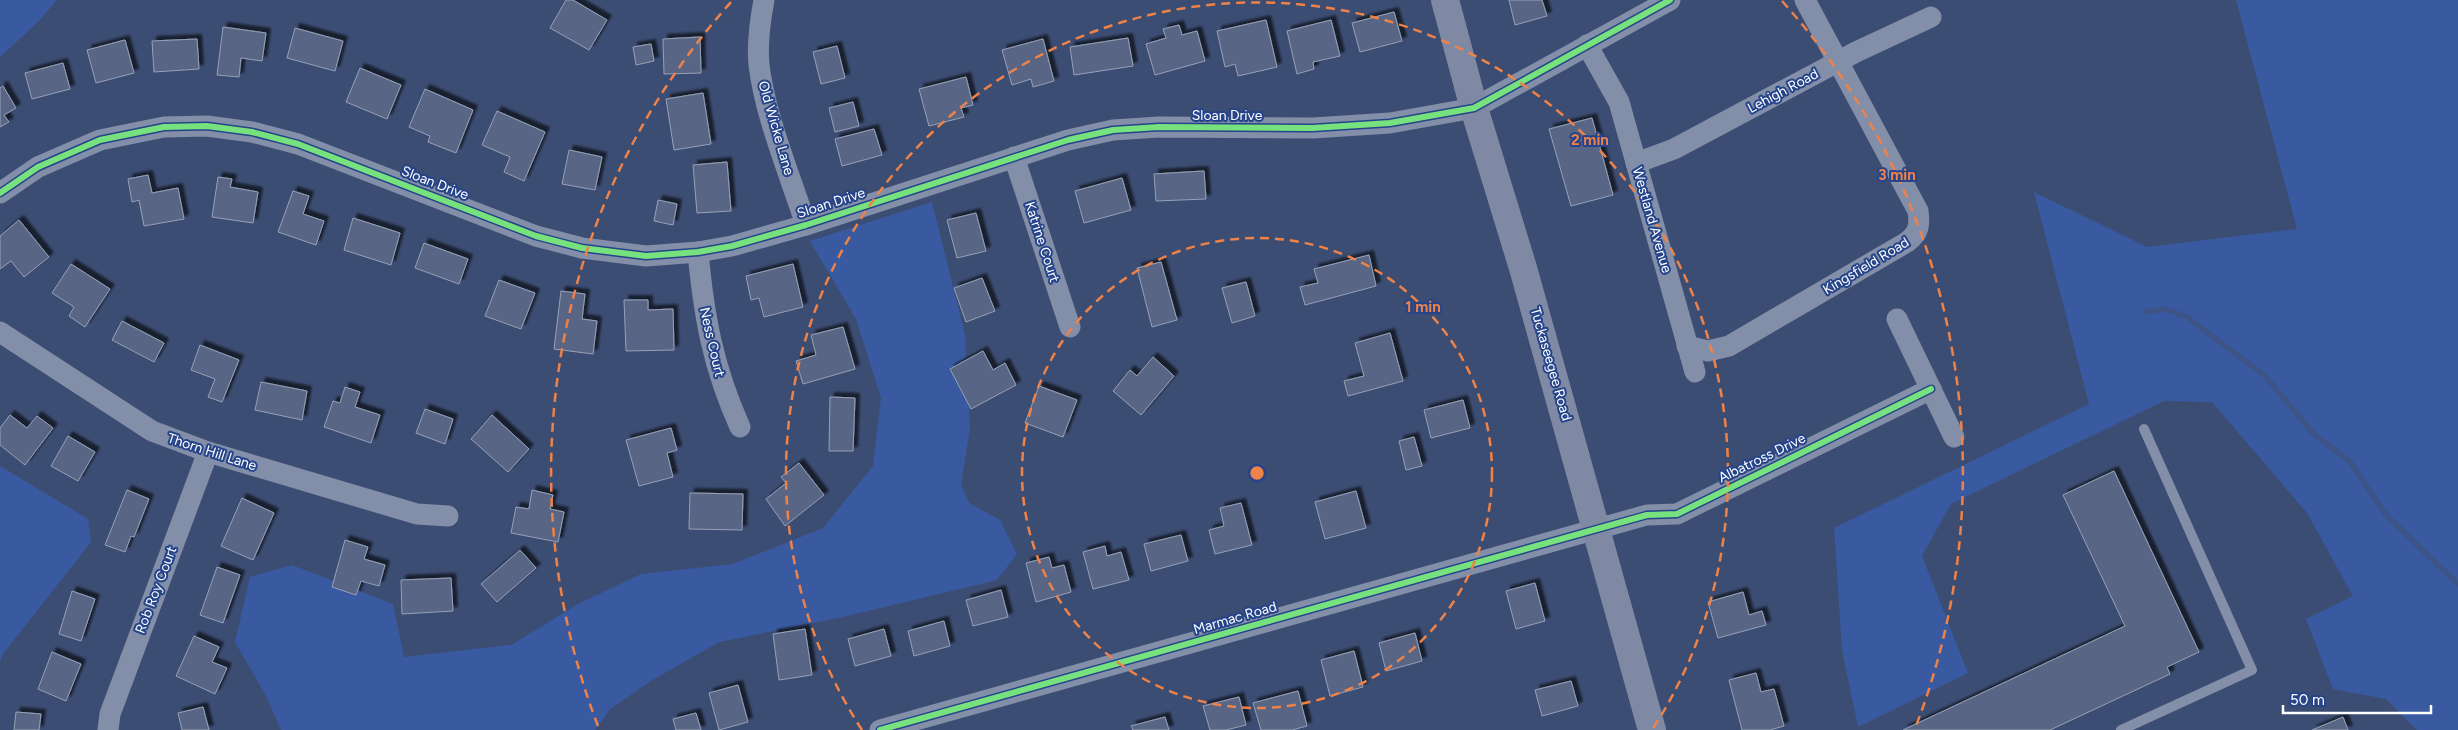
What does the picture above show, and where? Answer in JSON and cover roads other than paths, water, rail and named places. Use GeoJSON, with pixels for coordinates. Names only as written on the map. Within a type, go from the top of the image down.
{"type":"FeatureCollection","features":[{"type":"Feature","properties":{"kind":"street","name":"Old Wicke Lane"},"geometry":{"type":"LineString","coordinates":[[764,0],[759,26],[759,64],[764,94],[806,225]]}},
{"type":"Feature","properties":{"kind":"street","name":"Tuckaseegee Road"},"geometry":{"type":"LineString","coordinates":[[1445,0],[1474,108],[1524,268],[1652,730]]}},
{"type":"Feature","properties":{"kind":"street","name":"Sloan Drive"},"geometry":{"type":"LineString","coordinates":[[0,193],[38,167],[100,140],[149,129],[207,126],[252,132],[298,144],[536,236],[582,248],[646,256],[698,252],[732,246],[806,225],[1068,140],[1113,130],[1159,127],[1313,128],[1390,123],[1474,108],[1670,0]]}},
{"type":"Feature","properties":{"kind":"street","name":"Kingsfield Road"},"geometry":{"type":"LineString","coordinates":[[1687,346],[1708,352],[1729,346],[1908,242],[1918,231],[1920,223],[1918,211],[1805,0]]}},
{"type":"Feature","properties":{"kind":"street","name":"Lehigh Road"},"geometry":{"type":"LineString","coordinates":[[1636,163],[1674,149],[1838,62],[1930,17]]}},
{"type":"Feature","properties":{"kind":"street","name":"Westland Avenue"},"geometry":{"type":"LineString","coordinates":[[1587,46],[1619,102],[1695,372]]}},
{"type":"Feature","properties":{"kind":"street","name":"Katrine Court"},"geometry":{"type":"LineString","coordinates":[[1014,157],[1070,327]]}},
{"type":"Feature","properties":{"kind":"street","name":"Ness Court"},"geometry":{"type":"LineString","coordinates":[[698,252],[707,328],[718,372],[740,427]]}},
{"type":"Feature","properties":{"kind":"street"},"geometry":{"type":"LineString","coordinates":[[1897,319],[1954,437]]}},
{"type":"Feature","properties":{"kind":"street","name":"Thorn Hill Lane"},"geometry":{"type":"LineString","coordinates":[[0,332],[136,423],[182,444],[417,514],[448,516]]}},
{"type":"Feature","properties":{"kind":"street","name":"Albatross Drive"},"geometry":{"type":"LineString","coordinates":[[1597,530],[1647,515],[1677,514],[1931,389]]}},
{"type":"Feature","properties":{"kind":"street","name":"Rob Roy Court"},"geometry":{"type":"LineString","coordinates":[[108,730],[110,714],[208,452]]}},
{"type":"Feature","properties":{"kind":"street","name":"Marmac Road"},"geometry":{"type":"LineString","coordinates":[[880,730],[1597,530]]}},
{"type":"Feature","properties":{"kind":"lane"},"geometry":{"type":"LineString","coordinates":[[2121,730],[2252,670],[2144,429]]}},
{"type":"Feature","properties":{"kind":"waterway"},"geometry":{"type":"LineString","coordinates":[[2145,312],[2166,309],[2187,317],[2264,375],[2314,434],[2350,462],[2386,515],[2458,584]]}}]}
